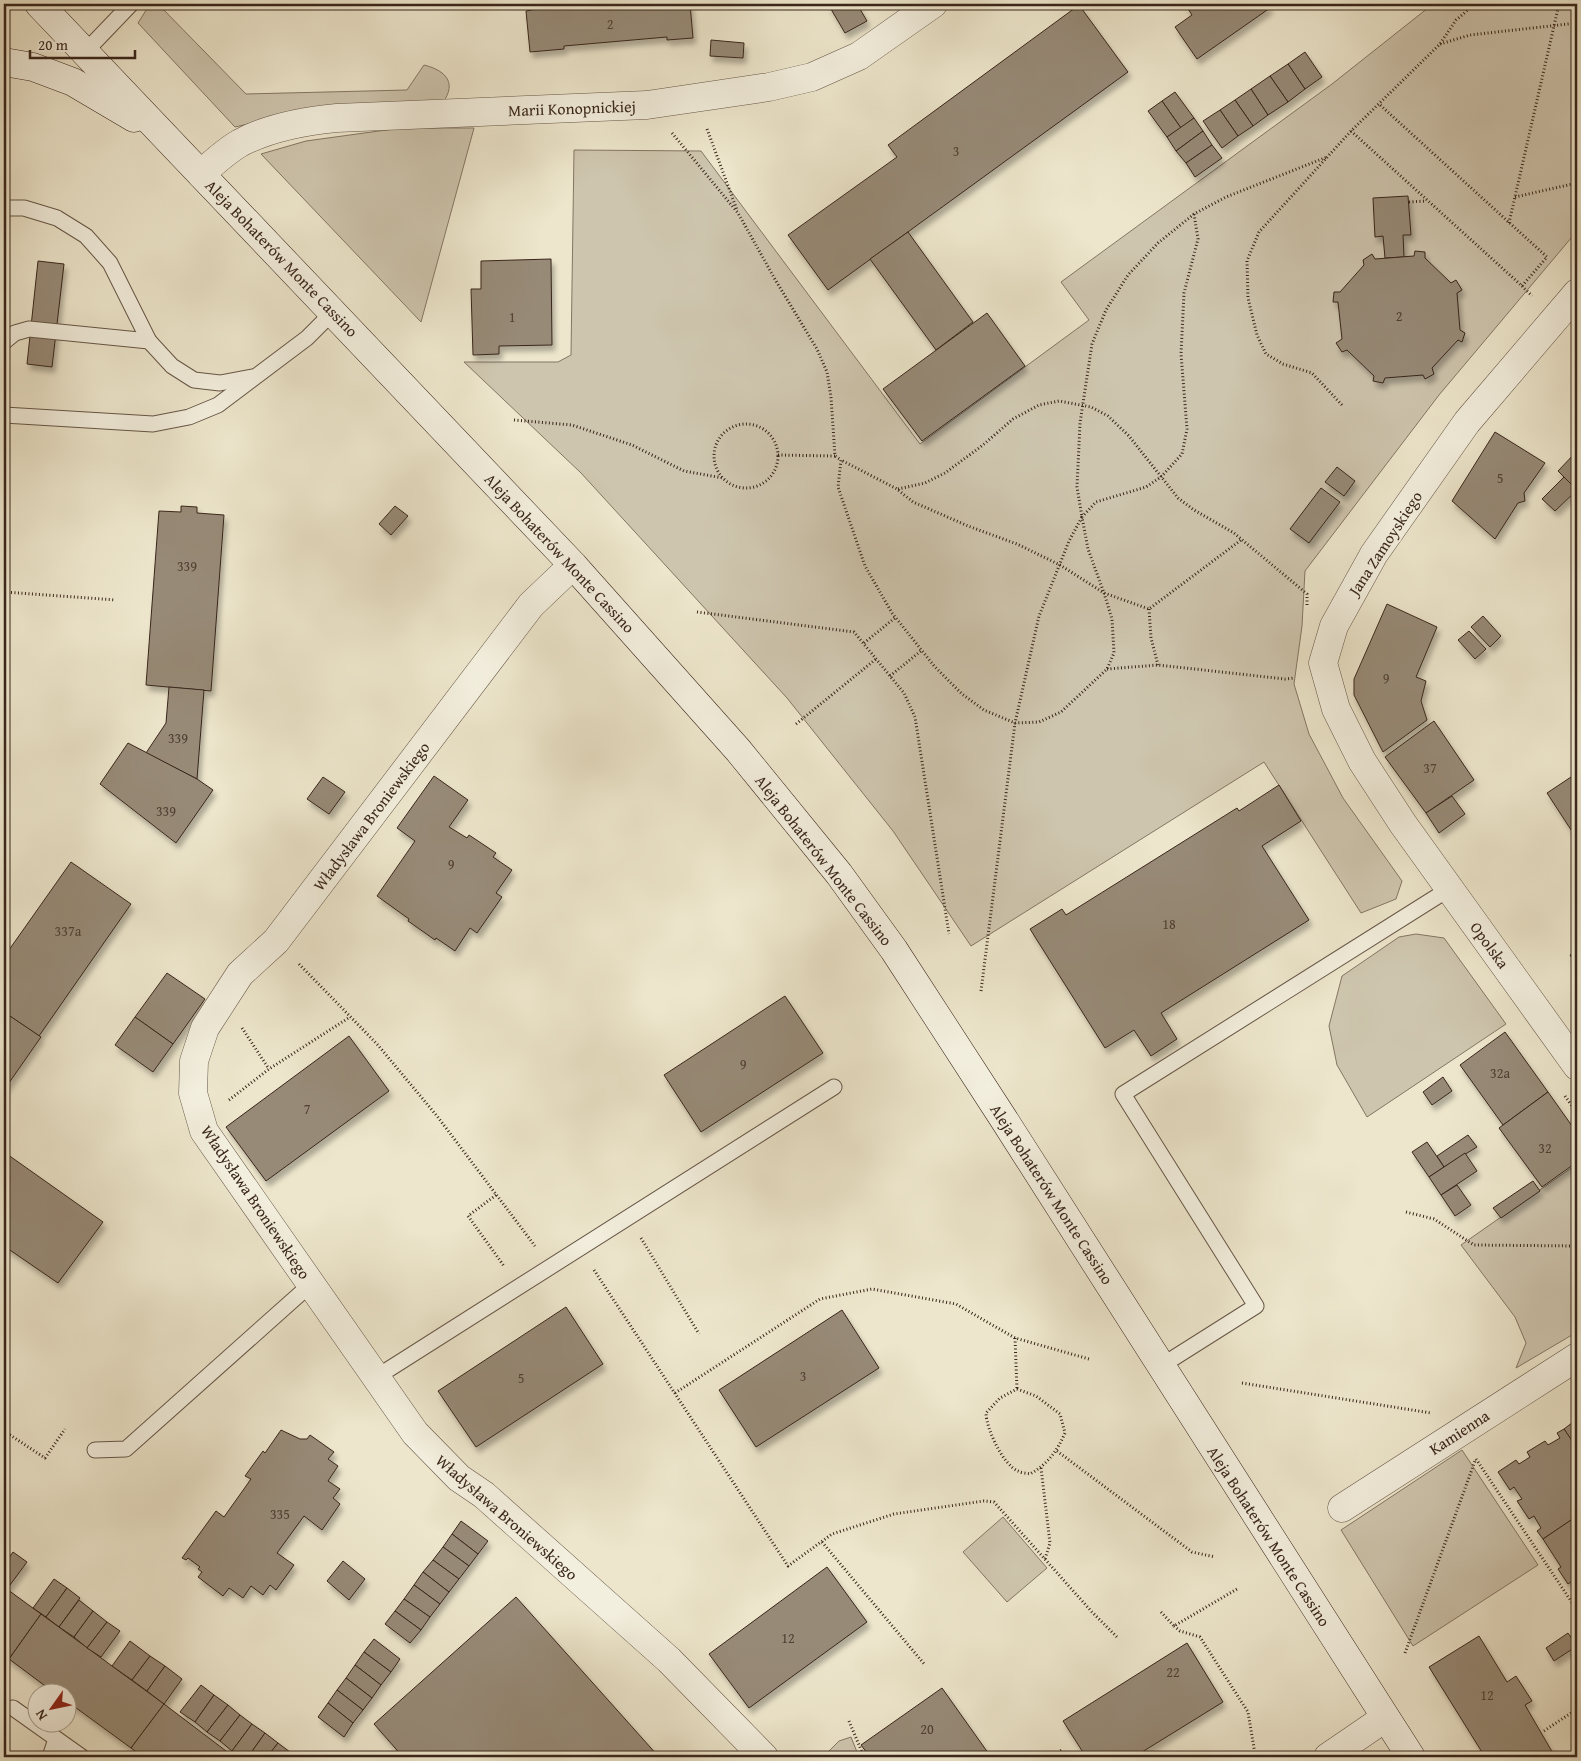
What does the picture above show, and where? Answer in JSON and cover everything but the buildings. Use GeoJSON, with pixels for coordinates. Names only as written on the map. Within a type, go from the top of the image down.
{"type":"FeatureCollection","features":[{"type":"Feature","properties":{"kind":"street","name":"Aleja Bohaterów Monte Cassino"},"geometry":{"type":"LineString","coordinates":[[39,4],[573,565],[738,750],[839,874],[899,958],[1003,1118],[1410,1757]]}},
{"type":"Feature","properties":{"kind":"street","name":"Marii Konopnickiej"},"geometry":{"type":"LineString","coordinates":[[201,174],[222,155],[240,143],[262,133],[307,121],[337,118],[647,105],[769,87],[812,77],[859,56],[934,4]]}},
{"type":"Feature","properties":{"kind":"street","name":"Aleja Bohaterów Monte Cassino"},"geometry":{"type":"LineString","coordinates":[[4,62],[33,66],[73,82],[162,134]]}},
{"type":"Feature","properties":{"kind":"street","name":"Jana Zamoyskiego"},"geometry":{"type":"LineString","coordinates":[[1403,824],[1362,761],[1336,709],[1324,663],[1334,626],[1374,554],[1467,422],[1577,293]]}},
{"type":"Feature","properties":{"kind":"street","name":"Władysława Broniewskiego"},"geometry":{"type":"LineString","coordinates":[[573,565],[531,605],[276,941],[240,974],[205,1028],[194,1061],[193,1094],[204,1131],[415,1433],[459,1478],[484,1495],[669,1660],[764,1757]]}},
{"type":"Feature","properties":{"kind":"street","name":"Opolska"},"geometry":{"type":"LineString","coordinates":[[1403,824],[1577,1066]]}},
{"type":"Feature","properties":{"kind":"street","name":"Kamienna"},"geometry":{"type":"LineString","coordinates":[[1342,1508],[1577,1357]]}},
{"type":"Feature","properties":{"kind":"street"},"geometry":{"type":"LineString","coordinates":[[1328,1757],[1385,1718]]}},
{"type":"Feature","properties":{"kind":"lane"},"geometry":{"type":"LineString","coordinates":[[85,52],[131,4]]}},
{"type":"Feature","properties":{"kind":"lane"},"geometry":{"type":"LineString","coordinates":[[4,208],[24,208],[56,218],[86,236],[110,263],[150,340],[172,366],[194,380],[220,383],[256,376]]}},
{"type":"Feature","properties":{"kind":"lane"},"geometry":{"type":"LineString","coordinates":[[4,415],[153,424],[189,417],[218,405],[306,338],[333,312]]}},
{"type":"Feature","properties":{"kind":"lane"},"geometry":{"type":"LineString","coordinates":[[4,342],[15,333],[29,329],[150,340]]}},
{"type":"Feature","properties":{"kind":"lane"},"geometry":{"type":"LineString","coordinates":[[1162,1366],[1256,1306],[1123,1094],[1449,889]]}},
{"type":"Feature","properties":{"kind":"lane"},"geometry":{"type":"LineString","coordinates":[[376,1378],[834,1087]]}},
{"type":"Feature","properties":{"kind":"lane"},"geometry":{"type":"LineString","coordinates":[[95,1450],[126,1449],[311,1284]]}},
{"type":"Feature","properties":{"kind":"lane"},"geometry":{"type":"LineString","coordinates":[[12,1708],[82,1757]]}},
{"type":"Feature","properties":{"kind":"lane"},"geometry":{"type":"LineString","coordinates":[[50,1757],[56,1739]]}},
{"type":"Feature","properties":{"kind":"path"},"geometry":{"type":"LineString","coordinates":[[1342,405],[1312,373],[1283,364],[1266,354],[1257,336],[1248,298],[1247,261],[1259,232],[1351,131],[1440,44],[1456,20],[1475,4]]}},
{"type":"Feature","properties":{"kind":"path"},"geometry":{"type":"LineString","coordinates":[[1509,223],[1559,4]]}},
{"type":"Feature","properties":{"kind":"path"},"geometry":{"type":"LineString","coordinates":[[1440,44],[1470,35],[1577,23]]}},
{"type":"Feature","properties":{"kind":"path"},"geometry":{"type":"LineString","coordinates":[[696,98],[738,213],[776,282],[818,349],[827,372],[835,456]]}},
{"type":"Feature","properties":{"kind":"path"},"geometry":{"type":"LineString","coordinates":[[1351,131],[1522,286],[1547,257],[1379,104]]}},
{"type":"Feature","properties":{"kind":"path"},"geometry":{"type":"LineString","coordinates":[[647,105],[738,213]]}},
{"type":"Feature","properties":{"kind":"path"},"geometry":{"type":"LineString","coordinates":[[841,460],[838,488],[865,566],[896,617],[935,667],[962,694],[984,710],[1015,724],[1039,722],[1061,712],[1107,669],[1114,653],[1112,619],[1088,549],[1077,487],[1082,405],[1092,344],[1106,310],[1128,275],[1158,243],[1194,214],[1226,197],[1327,157]]}},
{"type":"Feature","properties":{"kind":"path"},"geometry":{"type":"LineString","coordinates":[[1515,197],[1577,183]]}},
{"type":"Feature","properties":{"kind":"path"},"geometry":{"type":"LineString","coordinates":[[1409,202],[1426,201]]}},
{"type":"Feature","properties":{"kind":"path"},"geometry":{"type":"LineString","coordinates":[[981,991],[1015,724],[1039,616],[1069,540],[1082,517],[1096,502],[1146,487],[1161,477],[1182,454],[1186,429],[1181,354],[1184,293],[1198,239],[1194,214]]}},
{"type":"Feature","properties":{"kind":"path"},"geometry":{"type":"LineString","coordinates":[[897,489],[926,483],[945,473],[983,445],[1013,419],[1039,405],[1059,401],[1091,407],[1108,416],[1129,436],[1178,498],[1234,533],[1308,594],[1307,613]]}},
{"type":"Feature","properties":{"kind":"path"},"geometry":{"type":"LineString","coordinates":[[514,420],[572,425],[632,445],[684,471],[723,478]]}},
{"type":"Feature","properties":{"kind":"path"},"geometry":{"type":"LineString","coordinates":[[746,424],[768,432],[775,444],[778,455],[775,468],[769,478],[760,485],[749,488],[735,486],[723,478],[716,469],[714,459],[716,444],[723,433],[736,426],[746,424]]}},
{"type":"Feature","properties":{"kind":"path"},"geometry":{"type":"LineString","coordinates":[[778,455],[835,456],[897,489],[913,502],[968,526],[1017,544],[1060,565],[1104,593],[1148,609]]}},
{"type":"Feature","properties":{"kind":"path"},"geometry":{"type":"LineString","coordinates":[[1148,609],[1241,540]]}},
{"type":"Feature","properties":{"kind":"path"},"geometry":{"type":"LineString","coordinates":[[4,592],[115,600]]}},
{"type":"Feature","properties":{"kind":"path"},"geometry":{"type":"LineString","coordinates":[[1148,609],[1151,638],[1158,665]]}},
{"type":"Feature","properties":{"kind":"path"},"geometry":{"type":"LineString","coordinates":[[697,612],[854,632],[904,693],[915,716],[949,934]]}},
{"type":"Feature","properties":{"kind":"path"},"geometry":{"type":"LineString","coordinates":[[864,643],[896,617]]}},
{"type":"Feature","properties":{"kind":"path"},"geometry":{"type":"LineString","coordinates":[[890,676],[922,650]]}},
{"type":"Feature","properties":{"kind":"path"},"geometry":{"type":"LineString","coordinates":[[796,724],[876,659]]}},
{"type":"Feature","properties":{"kind":"path"},"geometry":{"type":"LineString","coordinates":[[1107,669],[1158,665],[1285,680],[1299,677]]}},
{"type":"Feature","properties":{"kind":"path"},"geometry":{"type":"LineString","coordinates":[[276,941],[377,1044],[437,1116],[551,1267]]}},
{"type":"Feature","properties":{"kind":"path"},"geometry":{"type":"LineString","coordinates":[[227,1101],[269,1069],[350,1017]]}},
{"type":"Feature","properties":{"kind":"path"},"geometry":{"type":"LineString","coordinates":[[237,1021],[269,1069]]}},
{"type":"Feature","properties":{"kind":"path"},"geometry":{"type":"LineString","coordinates":[[496,1195],[468,1216],[518,1287]]}},
{"type":"Feature","properties":{"kind":"path"},"geometry":{"type":"LineString","coordinates":[[1406,1212],[1434,1219],[1474,1245],[1577,1246]]}},
{"type":"Feature","properties":{"kind":"path"},"geometry":{"type":"LineString","coordinates":[[637,1231],[699,1334]]}},
{"type":"Feature","properties":{"kind":"path"},"geometry":{"type":"LineString","coordinates":[[594,1269],[788,1566],[832,1534],[894,1514],[984,1501],[994,1502],[1118,1638]]}},
{"type":"Feature","properties":{"kind":"path"},"geometry":{"type":"LineString","coordinates":[[675,1393],[820,1299],[872,1289],[956,1304],[1015,1338],[1089,1359]]}},
{"type":"Feature","properties":{"kind":"path"},"geometry":{"type":"LineString","coordinates":[[1015,1338],[1017,1389]]}},
{"type":"Feature","properties":{"kind":"path"},"geometry":{"type":"LineString","coordinates":[[1242,1382],[1486,1415],[1476,1459],[1405,1653]]}},
{"type":"Feature","properties":{"kind":"path"},"geometry":{"type":"LineString","coordinates":[[1017,1389],[1036,1396],[1060,1414],[1065,1433],[1057,1451],[1041,1468],[1030,1474],[1016,1471],[998,1450],[986,1419],[986,1413],[1000,1398],[1017,1389]]}},
{"type":"Feature","properties":{"kind":"path"},"geometry":{"type":"LineString","coordinates":[[4,1430],[45,1458],[65,1429]]}},
{"type":"Feature","properties":{"kind":"path"},"geometry":{"type":"LineString","coordinates":[[1057,1451],[1192,1552],[1215,1556]]}},
{"type":"Feature","properties":{"kind":"path"},"geometry":{"type":"LineString","coordinates":[[1476,1459],[1577,1610]]}},
{"type":"Feature","properties":{"kind":"path"},"geometry":{"type":"LineString","coordinates":[[1041,1468],[1050,1543],[1044,1559]]}},
{"type":"Feature","properties":{"kind":"path"},"geometry":{"type":"LineString","coordinates":[[822,1542],[925,1666]]}},
{"type":"Feature","properties":{"kind":"path"},"geometry":{"type":"LineString","coordinates":[[1174,1626],[1237,1589]]}},
{"type":"Feature","properties":{"kind":"path"},"geometry":{"type":"LineString","coordinates":[[1160,1612],[1180,1631],[1200,1637],[1248,1712],[1258,1757]]}},
{"type":"Feature","properties":{"kind":"path"},"geometry":{"type":"LineString","coordinates":[[1544,1731],[1577,1708]]}},
{"type":"Feature","properties":{"kind":"path"},"geometry":{"type":"LineString","coordinates":[[849,1721],[864,1757]]}},
{"type":"Feature","properties":{"kind":"path"},"geometry":{"type":"LineString","coordinates":[[1052,1757],[1063,1749]]}},
{"type":"Feature","properties":{"kind":"shaded area"},"geometry":{"type":"Polygon","coordinates":[[[150,4],[158,4],[246,94],[407,90],[424,65],[444,75],[448,80],[448,92],[440,106],[261,121],[235,127],[138,23],[150,4]]]}},
{"type":"Feature","properties":{"kind":"shaded area"},"geometry":{"type":"Polygon","coordinates":[[[1433,4],[1577,4],[1577,231],[1439,395],[1305,571],[1302,626],[1294,684],[1309,734],[1343,798],[1402,881],[1396,899],[1361,913],[1264,762],[971,946],[893,831],[787,698],[581,473],[464,362],[558,362],[571,355],[574,150],[701,151],[920,444],[1089,320],[1061,282],[1332,84],[1433,4]]]}},
{"type":"Feature","properties":{"kind":"shaded area"},"geometry":{"type":"Polygon","coordinates":[[[401,128],[474,128],[421,322],[261,154],[306,141],[401,128]]]}},
{"type":"Feature","properties":{"kind":"shaded area"},"geometry":{"type":"Polygon","coordinates":[[[1416,934],[1444,938],[1506,1024],[1367,1117],[1337,1065],[1329,1026],[1342,976],[1399,937],[1416,934]]]}},
{"type":"Feature","properties":{"kind":"shaded area"},"geometry":{"type":"Polygon","coordinates":[[[1577,1164],[1577,1332],[1516,1368],[1526,1343],[1515,1317],[1461,1245],[1577,1164]]]}},
{"type":"Feature","properties":{"kind":"shaded area"},"geometry":{"type":"Polygon","coordinates":[[[1462,1450],[1538,1565],[1413,1646],[1341,1530],[1462,1450]]]}},
{"type":"Feature","properties":{"kind":"shaded area"},"geometry":{"type":"Polygon","coordinates":[[[1003,1517],[1047,1568],[1007,1602],[963,1552],[1003,1517]]]}},
{"type":"Feature","properties":{"kind":"shaded area"},"geometry":{"type":"Polygon","coordinates":[[[851,1737],[859,1757],[831,1757],[827,1753],[839,1741],[851,1737]]]}}]}
